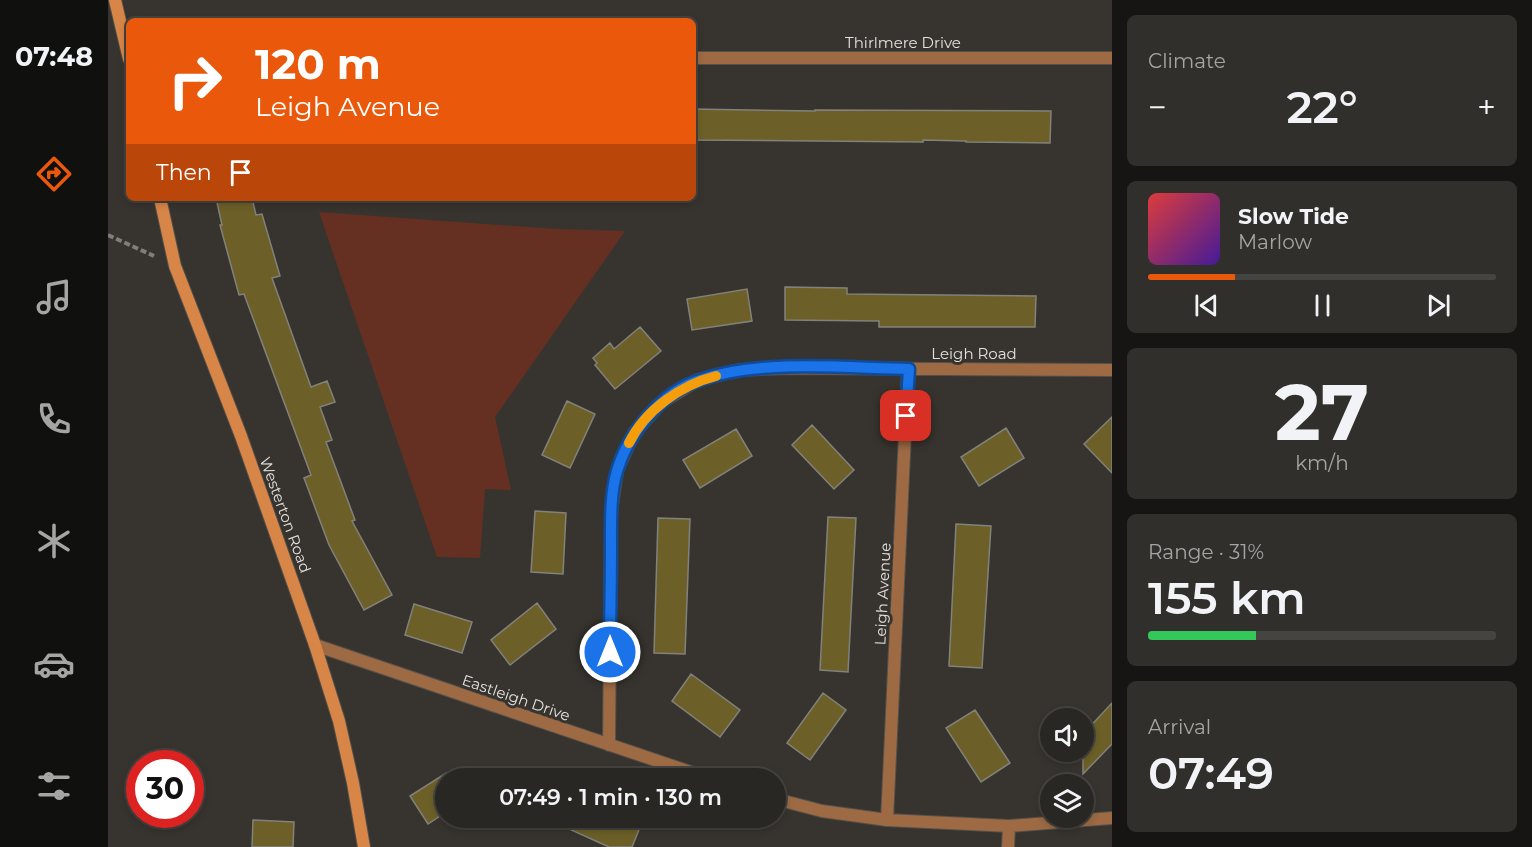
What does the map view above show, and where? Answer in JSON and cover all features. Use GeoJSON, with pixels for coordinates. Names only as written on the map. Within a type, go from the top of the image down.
{"type":"FeatureCollection","features":[{"type":"Feature","properties":{"kind":"street"},"geometry":{"type":"LineString","coordinates":[[115,0],[126,46]]}},
{"type":"Feature","properties":{"kind":"street","name":"Thirlmere Drive"},"geometry":{"type":"LineString","coordinates":[[696,58],[1112,58]]}},
{"type":"Feature","properties":{"kind":"street","name":"Westerton Road"},"geometry":{"type":"LineString","coordinates":[[161,201],[175,266],[241,436],[315,645],[339,721],[364,847]]}},
{"type":"Feature","properties":{"kind":"street","name":"Leigh Road"},"geometry":{"type":"LineString","coordinates":[[609,746],[611,513],[617,471],[634,433],[662,402],[698,380],[739,370],[790,368],[1112,370]]}},
{"type":"Feature","properties":{"kind":"street","name":"Leigh Avenue"},"geometry":{"type":"LineString","coordinates":[[887,820],[909,369]]}},
{"type":"Feature","properties":{"kind":"street","name":"Eastleigh Drive"},"geometry":{"type":"LineString","coordinates":[[315,645],[677,768]]}},
{"type":"Feature","properties":{"kind":"street"},"geometry":{"type":"LineString","coordinates":[[786,802],[822,811],[887,820],[1009,826],[1112,818]]}},
{"type":"Feature","properties":{"kind":"street"},"geometry":{"type":"LineString","coordinates":[[1008,847],[1009,826]]}},
{"type":"Feature","properties":{"kind":"path"},"geometry":{"type":"LineString","coordinates":[[108,235],[175,266]]}},
{"type":"Feature","properties":{"kind":"shaded area"},"geometry":{"type":"Polygon","coordinates":[[[319,212],[557,229],[625,231],[495,417],[511,490],[485,489],[480,558],[437,557],[319,212]]]}},
{"type":"Feature","properties":{"kind":"building"},"geometry":{"type":"Polygon","coordinates":[[[696,109],[1051,111],[1050,143],[923,140],[923,142],[696,140],[696,109]]]}},
{"type":"Feature","properties":{"kind":"building"},"geometry":{"type":"Polygon","coordinates":[[[217,201],[253,201],[256,215],[262,214],[280,276],[272,278],[311,387],[327,381],[335,402],[320,407],[332,440],[326,442],[355,520],[352,521],[392,595],[364,610],[329,545],[304,478],[311,475],[244,294],[239,295],[220,225],[222,225],[217,201]]]}},
{"type":"Feature","properties":{"kind":"building"},"geometry":{"type":"Polygon","coordinates":[[[785,287],[847,288],[847,294],[1036,296],[1035,327],[879,327],[879,321],[785,320],[785,287]]]}},
{"type":"Feature","properties":{"kind":"building"},"geometry":{"type":"Polygon","coordinates":[[[747,289],[752,321],[692,330],[687,299],[747,289]]]}},
{"type":"Feature","properties":{"kind":"building"},"geometry":{"type":"Polygon","coordinates":[[[640,327],[661,351],[615,389],[595,365],[597,363],[593,358],[610,343],[614,349],[640,327]]]}},
{"type":"Feature","properties":{"kind":"building"},"geometry":{"type":"Polygon","coordinates":[[[567,401],[595,414],[570,468],[542,455],[567,401]]]}},
{"type":"Feature","properties":{"kind":"building"},"geometry":{"type":"Polygon","coordinates":[[[1112,417],[1112,473],[1084,444],[1112,417]]]}},
{"type":"Feature","properties":{"kind":"building"},"geometry":{"type":"Polygon","coordinates":[[[812,425],[854,470],[834,489],[792,445],[812,425]]]}},
{"type":"Feature","properties":{"kind":"building"},"geometry":{"type":"Polygon","coordinates":[[[1006,428],[1024,458],[979,486],[961,457],[1006,428]]]}},
{"type":"Feature","properties":{"kind":"building"},"geometry":{"type":"Polygon","coordinates":[[[736,429],[752,456],[700,488],[683,460],[736,429]]]}},
{"type":"Feature","properties":{"kind":"building"},"geometry":{"type":"Polygon","coordinates":[[[535,511],[566,513],[563,574],[531,572],[535,511]]]}},
{"type":"Feature","properties":{"kind":"building"},"geometry":{"type":"Polygon","coordinates":[[[828,517],[856,518],[848,672],[820,670],[828,517]]]}},
{"type":"Feature","properties":{"kind":"building"},"geometry":{"type":"Polygon","coordinates":[[[658,518],[690,519],[685,654],[654,653],[658,518]]]}},
{"type":"Feature","properties":{"kind":"building"},"geometry":{"type":"Polygon","coordinates":[[[956,524],[991,526],[982,668],[949,666],[956,524]]]}},
{"type":"Feature","properties":{"kind":"building"},"geometry":{"type":"Polygon","coordinates":[[[537,603],[556,629],[510,665],[491,640],[537,603]]]}},
{"type":"Feature","properties":{"kind":"building"},"geometry":{"type":"Polygon","coordinates":[[[414,604],[472,622],[462,653],[405,635],[414,604]]]}},
{"type":"Feature","properties":{"kind":"building"},"geometry":{"type":"Polygon","coordinates":[[[691,674],[740,710],[720,737],[672,701],[691,674]]]}},
{"type":"Feature","properties":{"kind":"building"},"geometry":{"type":"Polygon","coordinates":[[[823,693],[846,710],[810,760],[787,743],[823,693]]]}},
{"type":"Feature","properties":{"kind":"building"},"geometry":{"type":"Polygon","coordinates":[[[1112,703],[1112,744],[1083,774],[1083,762],[1094,762],[1094,722],[1112,703]]]}},
{"type":"Feature","properties":{"kind":"building"},"geometry":{"type":"Polygon","coordinates":[[[975,710],[1010,763],[981,782],[946,728],[975,710]]]}},
{"type":"Feature","properties":{"kind":"building"},"geometry":{"type":"Polygon","coordinates":[[[435,780],[435,819],[428,824],[410,796],[435,780]]]}},
{"type":"Feature","properties":{"kind":"building"},"geometry":{"type":"Polygon","coordinates":[[[253,820],[294,822],[293,847],[252,847],[253,820]]]}},
{"type":"Feature","properties":{"kind":"building"},"geometry":{"type":"Polygon","coordinates":[[[640,828],[632,847],[609,847],[569,829],[640,828]]]}},
{"type":"Feature","properties":{"kind":"slow traffic"},"geometry":{"type":"LineString","coordinates":[[629,443],[634,433],[662,402],[698,380],[716,376]]}},
{"type":"Feature","properties":{"kind":"route"},"geometry":{"type":"LineString","coordinates":[[610,652],[611,513],[617,471],[634,433],[662,402],[698,380],[739,370],[909,369],[906,416]]}}]}
